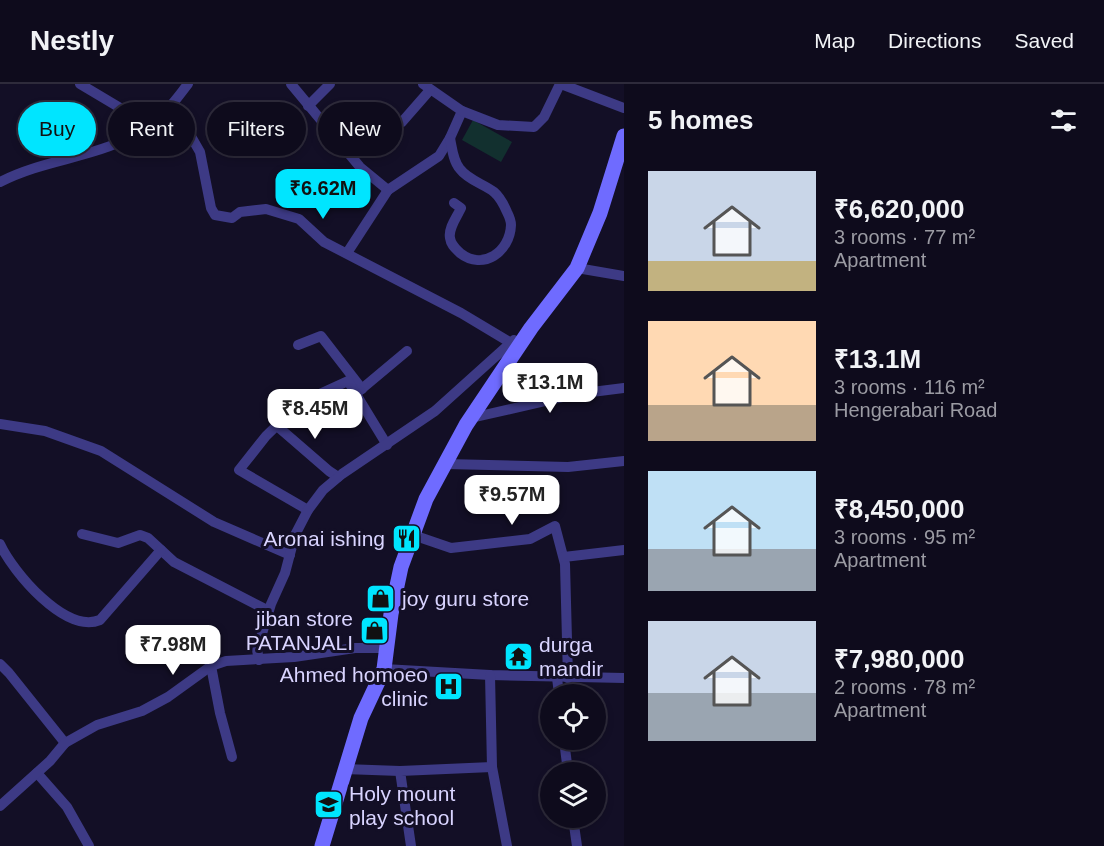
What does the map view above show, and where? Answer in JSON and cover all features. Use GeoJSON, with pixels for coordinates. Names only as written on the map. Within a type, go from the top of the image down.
{"type":"FeatureCollection","features":[{"type":"Feature","properties":{"kind":"main road"},"geometry":{"type":"LineString","coordinates":[[322,846],[361,718],[384,669],[401,567],[426,499],[471,418],[531,328],[577,268],[600,213],[624,136]]}},
{"type":"Feature","properties":{"kind":"street"},"geometry":{"type":"LineString","coordinates":[[80,84],[111,102]]}},
{"type":"Feature","properties":{"kind":"street"},"geometry":{"type":"LineString","coordinates":[[174,102],[188,84]]}},
{"type":"Feature","properties":{"kind":"street"},"geometry":{"type":"LineString","coordinates":[[291,84],[318,118]]}},
{"type":"Feature","properties":{"kind":"street"},"geometry":{"type":"LineString","coordinates":[[308,106],[330,84]]}},
{"type":"Feature","properties":{"kind":"street"},"geometry":{"type":"LineString","coordinates":[[402,122],[426,87],[462,111],[498,125],[534,127],[544,117],[561,84],[624,108]]}},
{"type":"Feature","properties":{"kind":"street"},"geometry":{"type":"LineString","coordinates":[[347,253],[388,190],[439,156],[462,111]]}},
{"type":"Feature","properties":{"kind":"street"},"geometry":{"type":"LineString","coordinates":[[450,138],[453,154],[460,169],[493,191],[510,216],[512,223],[508,241],[501,250],[481,261],[468,259],[453,247],[449,237],[452,225],[461,208],[454,203]]}},
{"type":"Feature","properties":{"kind":"street"},"geometry":{"type":"LineString","coordinates":[[195,143],[200,152],[215,215],[232,218],[240,212],[266,209],[288,214],[299,219],[324,242],[461,313],[511,343]]}},
{"type":"Feature","properties":{"kind":"street"},"geometry":{"type":"LineString","coordinates":[[0,182],[20,172],[52,162],[108,148]]}},
{"type":"Feature","properties":{"kind":"street"},"geometry":{"type":"LineString","coordinates":[[351,156],[360,167],[388,190]]}},
{"type":"Feature","properties":{"kind":"street"},"geometry":{"type":"LineString","coordinates":[[577,268],[624,276]]}},
{"type":"Feature","properties":{"kind":"street"},"geometry":{"type":"LineString","coordinates":[[259,660],[257,650],[295,535],[308,510],[323,490],[338,477],[435,411],[531,328]]}},
{"type":"Feature","properties":{"kind":"street"},"geometry":{"type":"LineString","coordinates":[[298,345],[321,336],[359,392],[387,445]]}},
{"type":"Feature","properties":{"kind":"street"},"geometry":{"type":"LineString","coordinates":[[359,392],[407,351]]}},
{"type":"Feature","properties":{"kind":"street"},"geometry":{"type":"LineString","coordinates":[[308,510],[239,470],[266,436],[300,403],[348,381],[359,392]]}},
{"type":"Feature","properties":{"kind":"street"},"geometry":{"type":"LineString","coordinates":[[471,418],[576,394],[624,388]]}},
{"type":"Feature","properties":{"kind":"street"},"geometry":{"type":"LineString","coordinates":[[0,424],[45,431],[101,451],[214,522],[290,555]]}},
{"type":"Feature","properties":{"kind":"street"},"geometry":{"type":"LineString","coordinates":[[277,426],[338,477]]}},
{"type":"Feature","properties":{"kind":"street"},"geometry":{"type":"LineString","coordinates":[[446,464],[568,467],[624,461]]}},
{"type":"Feature","properties":{"kind":"street"},"geometry":{"type":"LineString","coordinates":[[413,535],[451,548],[530,539],[555,526],[564,557],[562,684]]}},
{"type":"Feature","properties":{"kind":"street"},"geometry":{"type":"LineString","coordinates":[[82,534],[118,543],[140,535],[148,538],[174,562],[269,611]]}},
{"type":"Feature","properties":{"kind":"street"},"geometry":{"type":"LineString","coordinates":[[0,544],[26,582],[62,614],[75,621],[91,623],[100,620],[161,550]]}},
{"type":"Feature","properties":{"kind":"street"},"geometry":{"type":"LineString","coordinates":[[564,557],[624,550]]}},
{"type":"Feature","properties":{"kind":"street"},"geometry":{"type":"LineString","coordinates":[[0,806],[37,773],[65,743],[97,725],[142,711],[211,666],[226,661],[294,657],[355,648],[386,648]]}},
{"type":"Feature","properties":{"kind":"street"},"geometry":{"type":"LineString","coordinates":[[0,664],[65,743]]}},
{"type":"Feature","properties":{"kind":"street"},"geometry":{"type":"LineString","coordinates":[[211,666],[232,757]]}},
{"type":"Feature","properties":{"kind":"street"},"geometry":{"type":"LineString","coordinates":[[384,669],[563,678],[624,678]]}},
{"type":"Feature","properties":{"kind":"street"},"geometry":{"type":"LineString","coordinates":[[490,675],[492,766],[507,846]]}},
{"type":"Feature","properties":{"kind":"street"},"geometry":{"type":"LineString","coordinates":[[344,769],[400,771],[492,766]]}},
{"type":"Feature","properties":{"kind":"street"},"geometry":{"type":"LineString","coordinates":[[400,771],[411,846]]}},
{"type":"Feature","properties":{"kind":"street"},"geometry":{"type":"LineString","coordinates":[[37,773],[67,807],[89,846]]}},
{"type":"Feature","properties":{"kind":"street"},"geometry":{"type":"LineString","coordinates":[[574,828],[577,846]]}},
{"type":"Feature","properties":{"kind":"green space"},"geometry":{"type":"Polygon","coordinates":[[[473,120],[512,142],[501,162],[462,140],[473,120]]]}},
{"type":"Feature","properties":{"kind":"place","name":"Aronai ishing"},"geometry":{"type":"Point","coordinates":[406,538]}},
{"type":"Feature","properties":{"kind":"place","name":"joy guru store"},"geometry":{"type":"Point","coordinates":[381,598]}},
{"type":"Feature","properties":{"kind":"place","name":"jiban store PATANJALI"},"geometry":{"type":"Point","coordinates":[374,630]}},
{"type":"Feature","properties":{"kind":"place","name":"durga mandir"},"geometry":{"type":"Point","coordinates":[518,656]}},
{"type":"Feature","properties":{"kind":"place","name":"Ahmed homoeo clinic"},"geometry":{"type":"Point","coordinates":[449,686]}},
{"type":"Feature","properties":{"kind":"place","name":"Holy mount play school"},"geometry":{"type":"Point","coordinates":[328,805]}}]}
